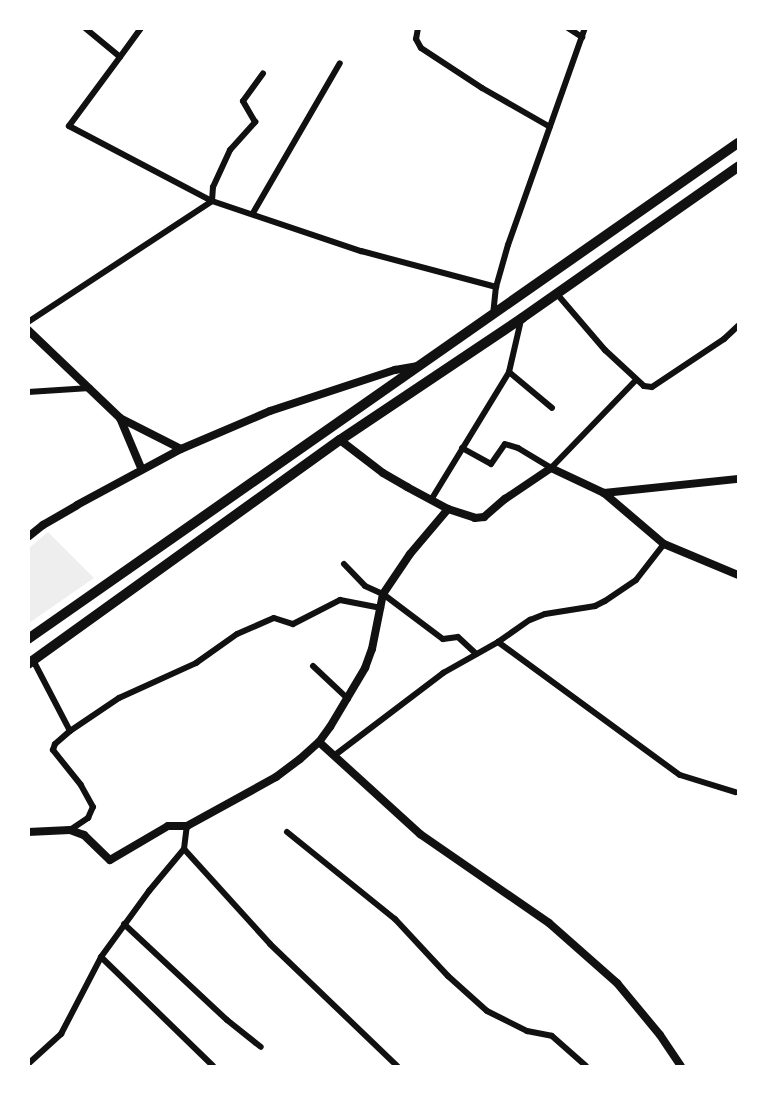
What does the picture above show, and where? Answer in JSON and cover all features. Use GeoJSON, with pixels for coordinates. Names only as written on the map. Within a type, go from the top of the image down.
{"type":"FeatureCollection","features":[{"type":"Feature","properties":{"kind":"highway"},"geometry":{"type":"LineString","coordinates":[[28,639],[738,143]]}},
{"type":"Feature","properties":{"kind":"highway"},"geometry":{"type":"LineString","coordinates":[[31,662],[340,440],[522,318],[738,167]]}},
{"type":"Feature","properties":{"kind":"street"},"geometry":{"type":"LineString","coordinates":[[85,28],[120,57]]}},
{"type":"Feature","properties":{"kind":"street"},"geometry":{"type":"LineString","coordinates":[[141,28],[69,126],[212,201],[361,251],[496,287]]}},
{"type":"Feature","properties":{"kind":"street"},"geometry":{"type":"LineString","coordinates":[[418,28],[416,39],[421,48],[482,88],[549,127]]}},
{"type":"Feature","properties":{"kind":"street"},"geometry":{"type":"LineString","coordinates":[[568,28],[582,37]]}},
{"type":"Feature","properties":{"kind":"street"},"geometry":{"type":"LineString","coordinates":[[493,316],[496,287],[508,245],[585,28]]}},
{"type":"Feature","properties":{"kind":"street"},"geometry":{"type":"LineString","coordinates":[[253,213],[340,63]]}},
{"type":"Feature","properties":{"kind":"street"},"geometry":{"type":"LineString","coordinates":[[212,201],[213,187],[230,150],[255,122],[243,101],[263,73]]}},
{"type":"Feature","properties":{"kind":"street"},"geometry":{"type":"LineString","coordinates":[[28,322],[212,201]]}},
{"type":"Feature","properties":{"kind":"street"},"geometry":{"type":"LineString","coordinates":[[556,294],[605,350],[644,386],[652,387],[724,339],[738,326]]}},
{"type":"Feature","properties":{"kind":"street"},"geometry":{"type":"LineString","coordinates":[[431,500],[509,372],[522,318]]}},
{"type":"Feature","properties":{"kind":"street"},"geometry":{"type":"LineString","coordinates":[[28,330],[120,418],[181,449]]}},
{"type":"Feature","properties":{"kind":"street"},"geometry":{"type":"LineString","coordinates":[[28,537],[43,525],[181,449],[270,411],[395,370],[423,365]]}},
{"type":"Feature","properties":{"kind":"street"},"geometry":{"type":"LineString","coordinates":[[509,372],[552,408]]}},
{"type":"Feature","properties":{"kind":"street"},"geometry":{"type":"LineString","coordinates":[[340,440],[383,473],[431,500],[448,509],[475,518],[484,517],[551,468],[636,380]]}},
{"type":"Feature","properties":{"kind":"street"},"geometry":{"type":"LineString","coordinates":[[28,392],[90,388]]}},
{"type":"Feature","properties":{"kind":"street"},"geometry":{"type":"LineString","coordinates":[[120,418],[142,470]]}},
{"type":"Feature","properties":{"kind":"street"},"geometry":{"type":"LineString","coordinates":[[462,448],[491,464],[505,444],[518,447],[551,468],[604,493],[664,544],[738,575]]}},
{"type":"Feature","properties":{"kind":"street"},"geometry":{"type":"LineString","coordinates":[[604,493],[738,479]]}},
{"type":"Feature","properties":{"kind":"street"},"geometry":{"type":"LineString","coordinates":[[28,832],[70,830],[84,835],[110,860],[168,826],[187,826],[276,777],[319,742],[348,699],[372,649],[383,594],[410,554],[448,509]]}},
{"type":"Feature","properties":{"kind":"street"},"geometry":{"type":"LineString","coordinates":[[28,528],[43,525]]}},
{"type":"Feature","properties":{"kind":"street"},"geometry":{"type":"LineString","coordinates":[[335,755],[425,685],[459,662],[498,642],[530,620],[545,614],[595,606],[606,601],[636,580],[664,544]]}},
{"type":"Feature","properties":{"kind":"street"},"geometry":{"type":"LineString","coordinates":[[344,564],[365,586],[383,594],[443,639],[458,637],[476,654]]}},
{"type":"Feature","properties":{"kind":"street"},"geometry":{"type":"LineString","coordinates":[[70,830],[88,818],[93,807],[88,794],[53,750],[55,744],[70,731],[119,698],[196,663],[237,634],[274,618],[293,624],[340,600],[381,608]]}},
{"type":"Feature","properties":{"kind":"street"},"geometry":{"type":"LineString","coordinates":[[498,642],[680,775],[735,792]]}},
{"type":"Feature","properties":{"kind":"street"},"geometry":{"type":"LineString","coordinates":[[31,662],[70,731]]}},
{"type":"Feature","properties":{"kind":"street"},"geometry":{"type":"LineString","coordinates":[[313,666],[348,699]]}},
{"type":"Feature","properties":{"kind":"street"},"geometry":{"type":"LineString","coordinates":[[319,742],[420,834],[549,924],[617,983],[660,1035],[681,1066]]}},
{"type":"Feature","properties":{"kind":"street"},"geometry":{"type":"LineString","coordinates":[[28,1064],[61,1034],[101,957],[124,924],[184,849],[187,826]]}},
{"type":"Feature","properties":{"kind":"street"},"geometry":{"type":"LineString","coordinates":[[286,832],[395,919],[448,976],[487,1011],[528,1031],[552,1036],[586,1066]]}},
{"type":"Feature","properties":{"kind":"street"},"geometry":{"type":"LineString","coordinates":[[184,849],[270,944],[397,1066]]}},
{"type":"Feature","properties":{"kind":"street"},"geometry":{"type":"LineString","coordinates":[[124,924],[227,1020],[261,1047]]}},
{"type":"Feature","properties":{"kind":"street"},"geometry":{"type":"LineString","coordinates":[[101,957],[213,1066]]}},
{"type":"Feature","properties":{"kind":"shaded area"},"geometry":{"type":"Polygon","coordinates":[[[48,532],[94,578],[29,623],[29,548],[48,532]]]}}]}
